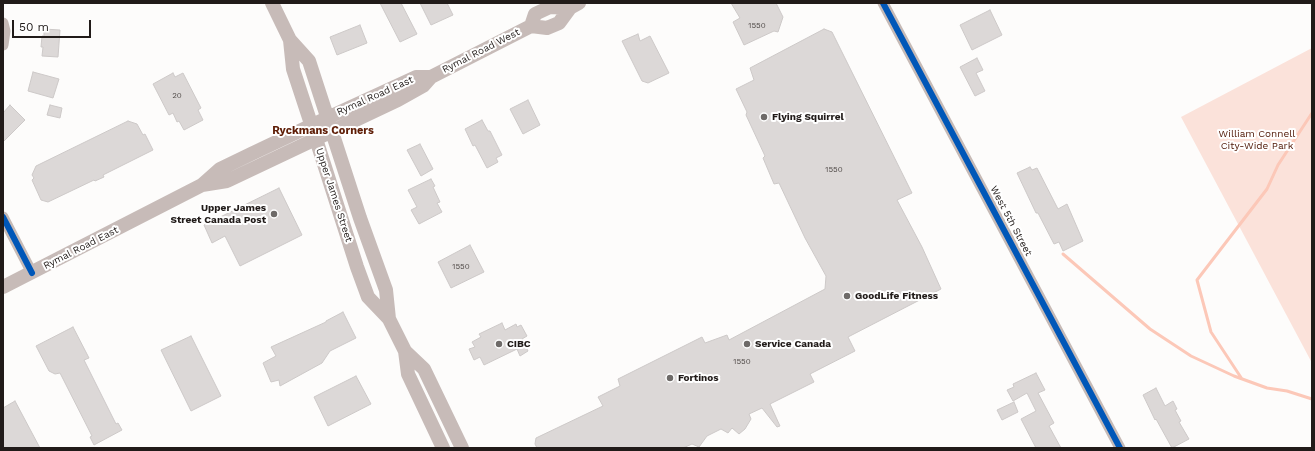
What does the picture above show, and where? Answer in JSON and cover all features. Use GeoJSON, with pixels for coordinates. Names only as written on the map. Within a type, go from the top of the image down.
{"type":"FeatureCollection","features":[{"type":"Feature","properties":{"kind":"main road","name":"Upper James Street"},"geometry":{"type":"LineString","coordinates":[[272,3],[290,40],[309,61],[386,290],[389,318]]}},
{"type":"Feature","properties":{"kind":"main road","name":"Rymal Road West"},"geometry":{"type":"LineString","coordinates":[[431,77],[531,26],[547,28],[558,23],[574,5]]}},
{"type":"Feature","properties":{"kind":"main road","name":"Upper James Street"},"geometry":{"type":"LineString","coordinates":[[290,40],[293,69],[354,259],[368,297],[389,318],[405,351],[408,374],[443,448]]}},
{"type":"Feature","properties":{"kind":"main road","name":"Rymal Road East"},"geometry":{"type":"LineString","coordinates":[[3,287],[202,185],[220,169],[416,77],[431,77]]}},
{"type":"Feature","properties":{"kind":"main road","name":"Rymal Road East"},"geometry":{"type":"LineString","coordinates":[[202,185],[227,181],[316,138],[332,132],[424,86],[431,77]]}},
{"type":"Feature","properties":{"kind":"main road","name":"Upper James Street"},"geometry":{"type":"LineString","coordinates":[[405,351],[424,369],[462,448]]}},
{"type":"Feature","properties":{"kind":"street","name":"West 5th Street"},"geometry":{"type":"LineString","coordinates":[[883,3],[1120,448]]}},
{"type":"Feature","properties":{"kind":"street"},"geometry":{"type":"LineString","coordinates":[[3,23],[5,31],[3,45]]}},
{"type":"Feature","properties":{"kind":"street"},"geometry":{"type":"LineString","coordinates":[[3,217],[32,273]]}},
{"type":"Feature","properties":{"kind":"green space","name":"William Connell City-Wide Park"},"geometry":{"type":"Polygon","coordinates":[[[1312,48],[1312,363],[1181,117],[1312,48]]]}},
{"type":"Feature","properties":{"kind":"building"},"geometry":{"type":"Polygon","coordinates":[[[380,3],[401,3],[417,34],[400,42],[380,3]]]}},
{"type":"Feature","properties":{"kind":"building"},"geometry":{"type":"Polygon","coordinates":[[[420,3],[447,3],[453,15],[431,25],[420,3]]]}},
{"type":"Feature","properties":{"kind":"building"},"geometry":{"type":"Polygon","coordinates":[[[731,3],[776,3],[783,17],[778,32],[774,31],[744,45],[733,22],[740,18],[731,3]]]}},
{"type":"Feature","properties":{"kind":"building"},"geometry":{"type":"Polygon","coordinates":[[[990,10],[1002,35],[972,50],[960,25],[990,10]]]}},
{"type":"Feature","properties":{"kind":"building"},"geometry":{"type":"Polygon","coordinates":[[[360,25],[367,43],[337,55],[330,37],[360,25]]]}},
{"type":"Feature","properties":{"kind":"building"},"geometry":{"type":"Polygon","coordinates":[[[44,29],[60,30],[58,57],[42,56],[43,47],[41,47],[44,29]]]}},
{"type":"Feature","properties":{"kind":"building"},"geometry":{"type":"Polygon","coordinates":[[[824,29],[832,32],[912,193],[897,200],[922,247],[941,289],[848,337],[855,351],[810,374],[814,382],[770,404],[780,426],[777,427],[762,408],[749,414],[751,419],[745,429],[739,434],[732,428],[728,433],[721,429],[707,436],[699,447],[692,444],[683,448],[537,448],[535,444],[536,438],[603,406],[598,397],[620,386],[618,379],[702,337],[705,343],[727,335],[729,340],[825,289],[826,276],[805,238],[779,183],[774,184],[763,158],[765,156],[736,89],[754,80],[750,68],[824,29]]]}},
{"type":"Feature","properties":{"kind":"building"},"geometry":{"type":"Polygon","coordinates":[[[638,34],[640,41],[650,36],[669,73],[648,83],[642,81],[622,41],[638,34]]]}},
{"type":"Feature","properties":{"kind":"building"},"geometry":{"type":"Polygon","coordinates":[[[977,58],[983,70],[976,73],[985,91],[975,96],[960,67],[977,58]]]}},
{"type":"Feature","properties":{"kind":"building"},"geometry":{"type":"Polygon","coordinates":[[[33,72],[59,79],[53,98],[28,91],[33,72]]]}},
{"type":"Feature","properties":{"kind":"building"},"geometry":{"type":"Polygon","coordinates":[[[173,73],[175,77],[183,73],[201,108],[198,110],[203,120],[184,130],[179,121],[177,122],[173,113],[169,115],[153,84],[173,73]]]}},
{"type":"Feature","properties":{"kind":"building"},"geometry":{"type":"Polygon","coordinates":[[[528,100],[540,125],[523,134],[510,109],[528,100]]]}},
{"type":"Feature","properties":{"kind":"building"},"geometry":{"type":"Polygon","coordinates":[[[10,105],[25,120],[3,142],[3,113],[10,105]]]}},
{"type":"Feature","properties":{"kind":"building"},"geometry":{"type":"Polygon","coordinates":[[[50,105],[62,108],[60,118],[47,115],[50,105]]]}},
{"type":"Feature","properties":{"kind":"building"},"geometry":{"type":"Polygon","coordinates":[[[482,120],[488,131],[490,131],[502,155],[496,158],[498,162],[487,168],[475,145],[473,146],[465,129],[482,120]]]}},
{"type":"Feature","properties":{"kind":"building"},"geometry":{"type":"Polygon","coordinates":[[[128,121],[137,124],[143,135],[145,134],[153,150],[103,175],[104,177],[95,181],[94,180],[48,202],[41,200],[32,180],[34,178],[32,175],[36,166],[128,121]]]}},
{"type":"Feature","properties":{"kind":"building"},"geometry":{"type":"Polygon","coordinates":[[[420,144],[433,169],[421,176],[407,150],[420,144]]]}},
{"type":"Feature","properties":{"kind":"building"},"geometry":{"type":"Polygon","coordinates":[[[1030,167],[1032,170],[1037,168],[1058,209],[1067,204],[1083,241],[1063,251],[1059,242],[1054,244],[1038,213],[1036,213],[1017,173],[1030,167]]]}},
{"type":"Feature","properties":{"kind":"building"},"geometry":{"type":"Polygon","coordinates":[[[431,179],[440,202],[437,203],[442,212],[419,224],[411,210],[417,207],[408,190],[431,179]]]}},
{"type":"Feature","properties":{"kind":"building"},"geometry":{"type":"Polygon","coordinates":[[[279,188],[302,235],[240,266],[225,236],[212,243],[204,225],[279,188]]]}},
{"type":"Feature","properties":{"kind":"building"},"geometry":{"type":"Polygon","coordinates":[[[470,245],[484,272],[451,288],[438,262],[470,245]]]}},
{"type":"Feature","properties":{"kind":"building"},"geometry":{"type":"Polygon","coordinates":[[[343,312],[356,338],[330,351],[322,363],[280,386],[279,380],[271,382],[263,363],[276,356],[271,347],[326,322],[343,312]]]}},
{"type":"Feature","properties":{"kind":"building","name":"CIBC"},"geometry":{"type":"Polygon","coordinates":[[[502,323],[505,330],[516,324],[517,327],[521,325],[527,336],[522,339],[528,351],[520,356],[517,349],[484,365],[480,357],[474,360],[469,349],[475,347],[472,342],[481,337],[479,334],[502,323]]]}},
{"type":"Feature","properties":{"kind":"building"},"geometry":{"type":"Polygon","coordinates":[[[73,327],[89,358],[84,360],[116,424],[118,423],[122,430],[94,445],[90,437],[92,436],[60,373],[55,374],[49,371],[36,346],[73,327]]]}},
{"type":"Feature","properties":{"kind":"building"},"geometry":{"type":"Polygon","coordinates":[[[191,336],[221,396],[191,411],[161,350],[191,336]]]}},
{"type":"Feature","properties":{"kind":"building"},"geometry":{"type":"Polygon","coordinates":[[[1036,373],[1045,390],[1038,393],[1054,423],[1049,426],[1061,448],[1036,448],[1021,419],[1036,411],[1027,393],[1013,401],[1007,390],[1014,387],[1013,384],[1036,373]]]}},
{"type":"Feature","properties":{"kind":"building"},"geometry":{"type":"Polygon","coordinates":[[[356,376],[371,404],[328,426],[314,397],[356,376]]]}},
{"type":"Feature","properties":{"kind":"building"},"geometry":{"type":"Polygon","coordinates":[[[1156,388],[1165,406],[1173,401],[1177,409],[1175,410],[1181,421],[1179,422],[1189,439],[1172,448],[1156,419],[1155,420],[1143,395],[1156,388]]]}},
{"type":"Feature","properties":{"kind":"building"},"geometry":{"type":"Polygon","coordinates":[[[15,401],[40,448],[3,448],[3,408],[15,401]]]}},
{"type":"Feature","properties":{"kind":"building"},"geometry":{"type":"Polygon","coordinates":[[[1014,402],[1018,412],[1002,420],[997,410],[1014,402]]]}},
{"type":"Feature","properties":{"kind":"waterway"},"geometry":{"type":"LineString","coordinates":[[1242,379],[1211,332],[1197,280],[1267,189],[1278,165],[1312,113]]}},
{"type":"Feature","properties":{"kind":"waterway"},"geometry":{"type":"LineString","coordinates":[[1063,254],[1150,329],[1191,356],[1234,376],[1267,388],[1287,391],[1312,399]]}},
{"type":"Feature","properties":{"kind":"cycle path"},"geometry":{"type":"LineString","coordinates":[[883,3],[1120,448]]}},
{"type":"Feature","properties":{"kind":"cycle path"},"geometry":{"type":"LineString","coordinates":[[3,217],[32,273]]}},
{"type":"Feature","properties":{"kind":"place","name":"Flying Squirrel"},"geometry":{"type":"Point","coordinates":[764,117]}},
{"type":"Feature","properties":{"kind":"place","name":"Upper James Street Canada Post"},"geometry":{"type":"Point","coordinates":[274,214]}},
{"type":"Feature","properties":{"kind":"place","name":"GoodLife Fitness"},"geometry":{"type":"Point","coordinates":[847,296]}},
{"type":"Feature","properties":{"kind":"place","name":"CIBC"},"geometry":{"type":"Point","coordinates":[499,344]}},
{"type":"Feature","properties":{"kind":"place","name":"Service Canada"},"geometry":{"type":"Point","coordinates":[747,344]}},
{"type":"Feature","properties":{"kind":"place","name":"Fortinos"},"geometry":{"type":"Point","coordinates":[670,378]}},
{"type":"Feature","properties":{"kind":"district","name":"Ryckmans Corners"},"geometry":{"type":"Point","coordinates":[323,131]}}]}
